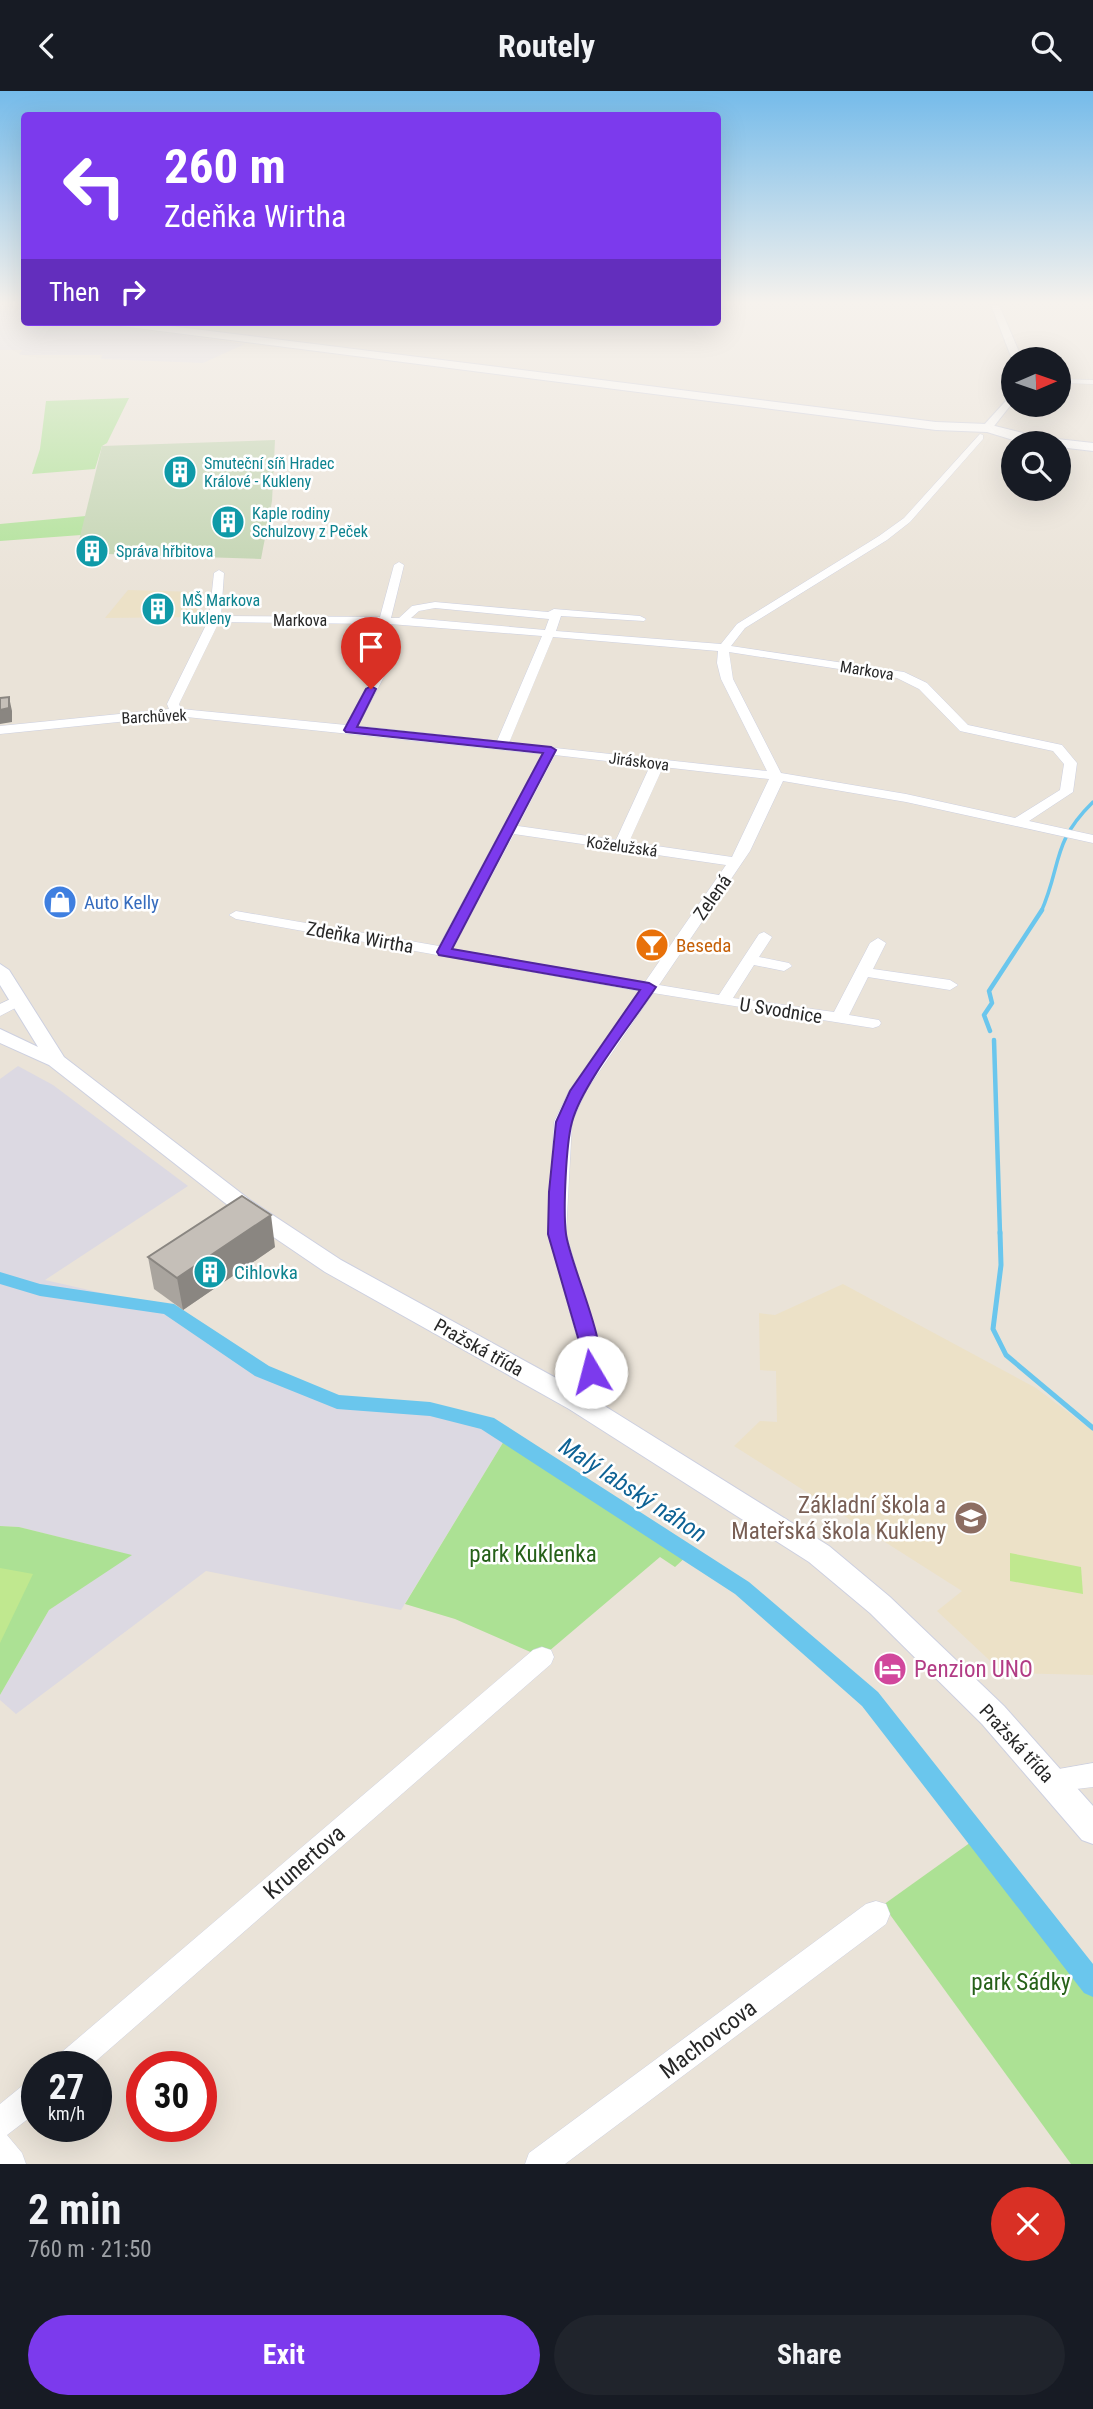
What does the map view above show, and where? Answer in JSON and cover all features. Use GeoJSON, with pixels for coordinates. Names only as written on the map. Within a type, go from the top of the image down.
{"type":"FeatureCollection","features":[{"type":"Feature","properties":{"kind":"main road"},"geometry":{"type":"LineString","coordinates":[[745,402],[1093,447]]}},
{"type":"Feature","properties":{"kind":"street"},"geometry":{"type":"LineString","coordinates":[[1001,411],[907,520],[741,627],[723,648],[722,665],[776,776],[906,798],[1093,839]]}},
{"type":"Feature","properties":{"kind":"street"},"geometry":{"type":"LineString","coordinates":[[355,730],[382,669],[385,620],[399,565]]}},
{"type":"Feature","properties":{"kind":"street"},"geometry":{"type":"LineString","coordinates":[[177,712],[173,704],[215,619],[219,573]]}},
{"type":"Feature","properties":{"kind":"street"},"geometry":{"type":"LineString","coordinates":[[402,621],[416,608],[435,605],[556,616],[502,744]]}},
{"type":"Feature","properties":{"kind":"street"},"geometry":{"type":"LineString","coordinates":[[551,615],[554,612],[640,619]]}},
{"type":"Feature","properties":{"kind":"street","name":"Markova"},"geometry":{"type":"LineString","coordinates":[[215,619],[385,620],[549,633],[723,648],[900,675],[923,686],[964,728],[1058,748],[1071,763],[1066,792],[1018,822]]}},
{"type":"Feature","properties":{"kind":"street","name":"Barchůvek"},"geometry":{"type":"LineString","coordinates":[[0,730],[177,712],[355,730]]}},
{"type":"Feature","properties":{"kind":"street","name":"Jiráskova"},"geometry":{"type":"LineString","coordinates":[[355,730],[776,776]]}},
{"type":"Feature","properties":{"kind":"street"},"geometry":{"type":"LineString","coordinates":[[444,952],[551,750]]}},
{"type":"Feature","properties":{"kind":"street"},"geometry":{"type":"LineString","coordinates":[[621,845],[658,763]]}},
{"type":"Feature","properties":{"kind":"street","name":"Zelená"},"geometry":{"type":"LineString","coordinates":[[578,1402],[593,1364],[557,1234],[558,1179],[564,1122],[578,1091],[750,840],[774,792],[776,776]]}},
{"type":"Feature","properties":{"kind":"street","name":"Koželužská"},"geometry":{"type":"LineString","coordinates":[[509,829],[735,862]]}},
{"type":"Feature","properties":{"kind":"street","name":"Zdeňka Wirtha"},"geometry":{"type":"LineString","coordinates":[[236,915],[649,987]]}},
{"type":"Feature","properties":{"kind":"street","name":"U Svodnice"},"geometry":{"type":"LineString","coordinates":[[723,1001],[764,937]]}},
{"type":"Feature","properties":{"kind":"street","name":"U Svodnice"},"geometry":{"type":"LineString","coordinates":[[839,1019],[877,943]]}},
{"type":"Feature","properties":{"kind":"street"},"geometry":{"type":"LineString","coordinates":[[749,960],[784,966]]}},
{"type":"Feature","properties":{"kind":"street","name":"Pražská třída"},"geometry":{"type":"LineString","coordinates":[[0,970],[9,1006],[56,1061],[242,1205],[332,1266],[578,1402],[819,1554],[880,1605],[993,1715],[1093,1829]]}},
{"type":"Feature","properties":{"kind":"street"},"geometry":{"type":"LineString","coordinates":[[863,972],[950,985]]}},
{"type":"Feature","properties":{"kind":"street","name":"U Svodnice"},"geometry":{"type":"LineString","coordinates":[[649,987],[873,1023]]}},
{"type":"Feature","properties":{"kind":"street"},"geometry":{"type":"LineString","coordinates":[[0,1035],[27,1050],[56,1061]]}},
{"type":"Feature","properties":{"kind":"street","name":"Krunertova"},"geometry":{"type":"LineString","coordinates":[[85,2051],[541,1657]]}},
{"type":"Feature","properties":{"kind":"street"},"geometry":{"type":"LineString","coordinates":[[1051,1780],[1093,1775]]}},
{"type":"Feature","properties":{"kind":"street","name":"Machovcova"},"geometry":{"type":"LineString","coordinates":[[540,2164],[876,1914]]}},
{"type":"Feature","properties":{"kind":"street"},"geometry":{"type":"LineString","coordinates":[[0,2123],[21,2105]]}},
{"type":"Feature","properties":{"kind":"street"},"geometry":{"type":"LineString","coordinates":[[0,2147],[11,2164]]}},
{"type":"Feature","properties":{"kind":"shaded area"},"geometry":{"type":"Polygon","coordinates":[[[128,590],[198,592],[197,617],[105,618],[128,590]]]}},
{"type":"Feature","properties":{"kind":"shaded area"},"geometry":{"type":"Polygon","coordinates":[[[18,1066],[53,1085],[188,1186],[45,1280],[168,1308],[211,1338],[322,1399],[370,1410],[435,1414],[507,1436],[401,1610],[206,1571],[16,1714],[0,1700],[0,1695],[49,1610],[131,1555],[19,1527],[0,1526],[0,1079],[18,1066]]]}},
{"type":"Feature","properties":{"kind":"shaded area","name":"Základní škola a Mateřská škola Kukleny"},"geometry":{"type":"Polygon","coordinates":[[[843,1284],[1036,1388],[1093,1431],[1093,1675],[1003,1673],[937,1611],[962,1591],[734,1446],[760,1421],[777,1422],[776,1371],[760,1370],[759,1313],[775,1315],[843,1284]]]}},
{"type":"Feature","properties":{"kind":"green space"},"geometry":{"type":"Polygon","coordinates":[[[46,402],[127,402],[107,443],[102,446],[95,469],[32,474],[40,449],[46,402]]]}},
{"type":"Feature","properties":{"kind":"green space"},"geometry":{"type":"Polygon","coordinates":[[[275,440],[272,501],[261,559],[76,553],[102,446],[275,440]]]}},
{"type":"Feature","properties":{"kind":"green space"},"geometry":{"type":"Polygon","coordinates":[[[86,516],[81,535],[0,541],[0,524],[86,516]]]}},
{"type":"Feature","properties":{"kind":"green space","name":"park Kuklenka"},"geometry":{"type":"Polygon","coordinates":[[[507,1436],[689,1554],[675,1567],[660,1557],[542,1657],[455,1619],[405,1604],[507,1436]]]}},
{"type":"Feature","properties":{"kind":"green space"},"geometry":{"type":"Polygon","coordinates":[[[0,1526],[19,1527],[132,1555],[49,1610],[0,1695],[0,1526]]]}},
{"type":"Feature","properties":{"kind":"green space"},"geometry":{"type":"Polygon","coordinates":[[[1010,1553],[1081,1567],[1083,1594],[1010,1581],[1010,1553]]]}},
{"type":"Feature","properties":{"kind":"green space"},"geometry":{"type":"Polygon","coordinates":[[[0,1568],[33,1574],[0,1643],[0,1568]]]}},
{"type":"Feature","properties":{"kind":"green space","name":"park Sádky"},"geometry":{"type":"Polygon","coordinates":[[[985,1832],[1093,1968],[1093,2164],[1071,2164],[883,1905],[985,1832]]]}},
{"type":"Feature","properties":{"kind":"building"},"geometry":{"type":"Polygon","coordinates":[[[9,697],[9,708],[0,710],[0,698],[9,697]]]}},
{"type":"Feature","properties":{"kind":"building"},"geometry":{"type":"Polygon","coordinates":[[[242,1196],[271,1215],[177,1278],[148,1257],[242,1196]]]}},
{"type":"Feature","properties":{"kind":"waterway"},"geometry":{"type":"LineString","coordinates":[[1042,911],[1064,842],[1070,830],[1093,802]]}},
{"type":"Feature","properties":{"kind":"waterway"},"geometry":{"type":"LineString","coordinates":[[990,1031],[984,1015],[992,1003],[989,991],[1042,911]]}},
{"type":"Feature","properties":{"kind":"waterway"},"geometry":{"type":"LineString","coordinates":[[994,1040],[1000,1234]]}},
{"type":"Feature","properties":{"kind":"waterway"},"geometry":{"type":"LineString","coordinates":[[1000,1232],[1001,1265],[993,1329],[1006,1355],[1093,1428]]}},
{"type":"Feature","properties":{"kind":"waterway","name":"Malý labský náhon"},"geometry":{"type":"LineString","coordinates":[[0,1278],[40,1290],[168,1308],[262,1371],[337,1402],[430,1409],[487,1423],[742,1588],[870,1699],[1093,1984]]}},
{"type":"Feature","properties":{"kind":"place","name":"Smuteční síň Hradec Králové - Kukleny"},"geometry":{"type":"Point","coordinates":[180,472]}},
{"type":"Feature","properties":{"kind":"place","name":"Kaple rodiny Schulzovy z Peček"},"geometry":{"type":"Point","coordinates":[228,522]}},
{"type":"Feature","properties":{"kind":"place","name":"Správa hřbitova"},"geometry":{"type":"Point","coordinates":[92,551]}},
{"type":"Feature","properties":{"kind":"place","name":"MŠ Markova Kukleny"},"geometry":{"type":"Point","coordinates":[158,609]}},
{"type":"Feature","properties":{"kind":"place","name":"Auto Kelly"},"geometry":{"type":"Point","coordinates":[60,902]}},
{"type":"Feature","properties":{"kind":"place","name":"Beseda"},"geometry":{"type":"Point","coordinates":[652,945]}},
{"type":"Feature","properties":{"kind":"place","name":"Cihlovka"},"geometry":{"type":"Point","coordinates":[210,1272]}},
{"type":"Feature","properties":{"kind":"place","name":"Základní škola a Mateřská škola Kukleny"},"geometry":{"type":"Point","coordinates":[971,1518]}},
{"type":"Feature","properties":{"kind":"place","name":"Penzion UNO"},"geometry":{"type":"Point","coordinates":[890,1669]}},
{"type":"Feature","properties":{"kind":"route"},"geometry":{"type":"LineString","coordinates":[[371,689],[350,730],[551,750],[444,952],[649,987],[578,1091],[564,1122],[557,1192],[557,1234],[570,1287],[592,1355],[591,1372]]}}]}
